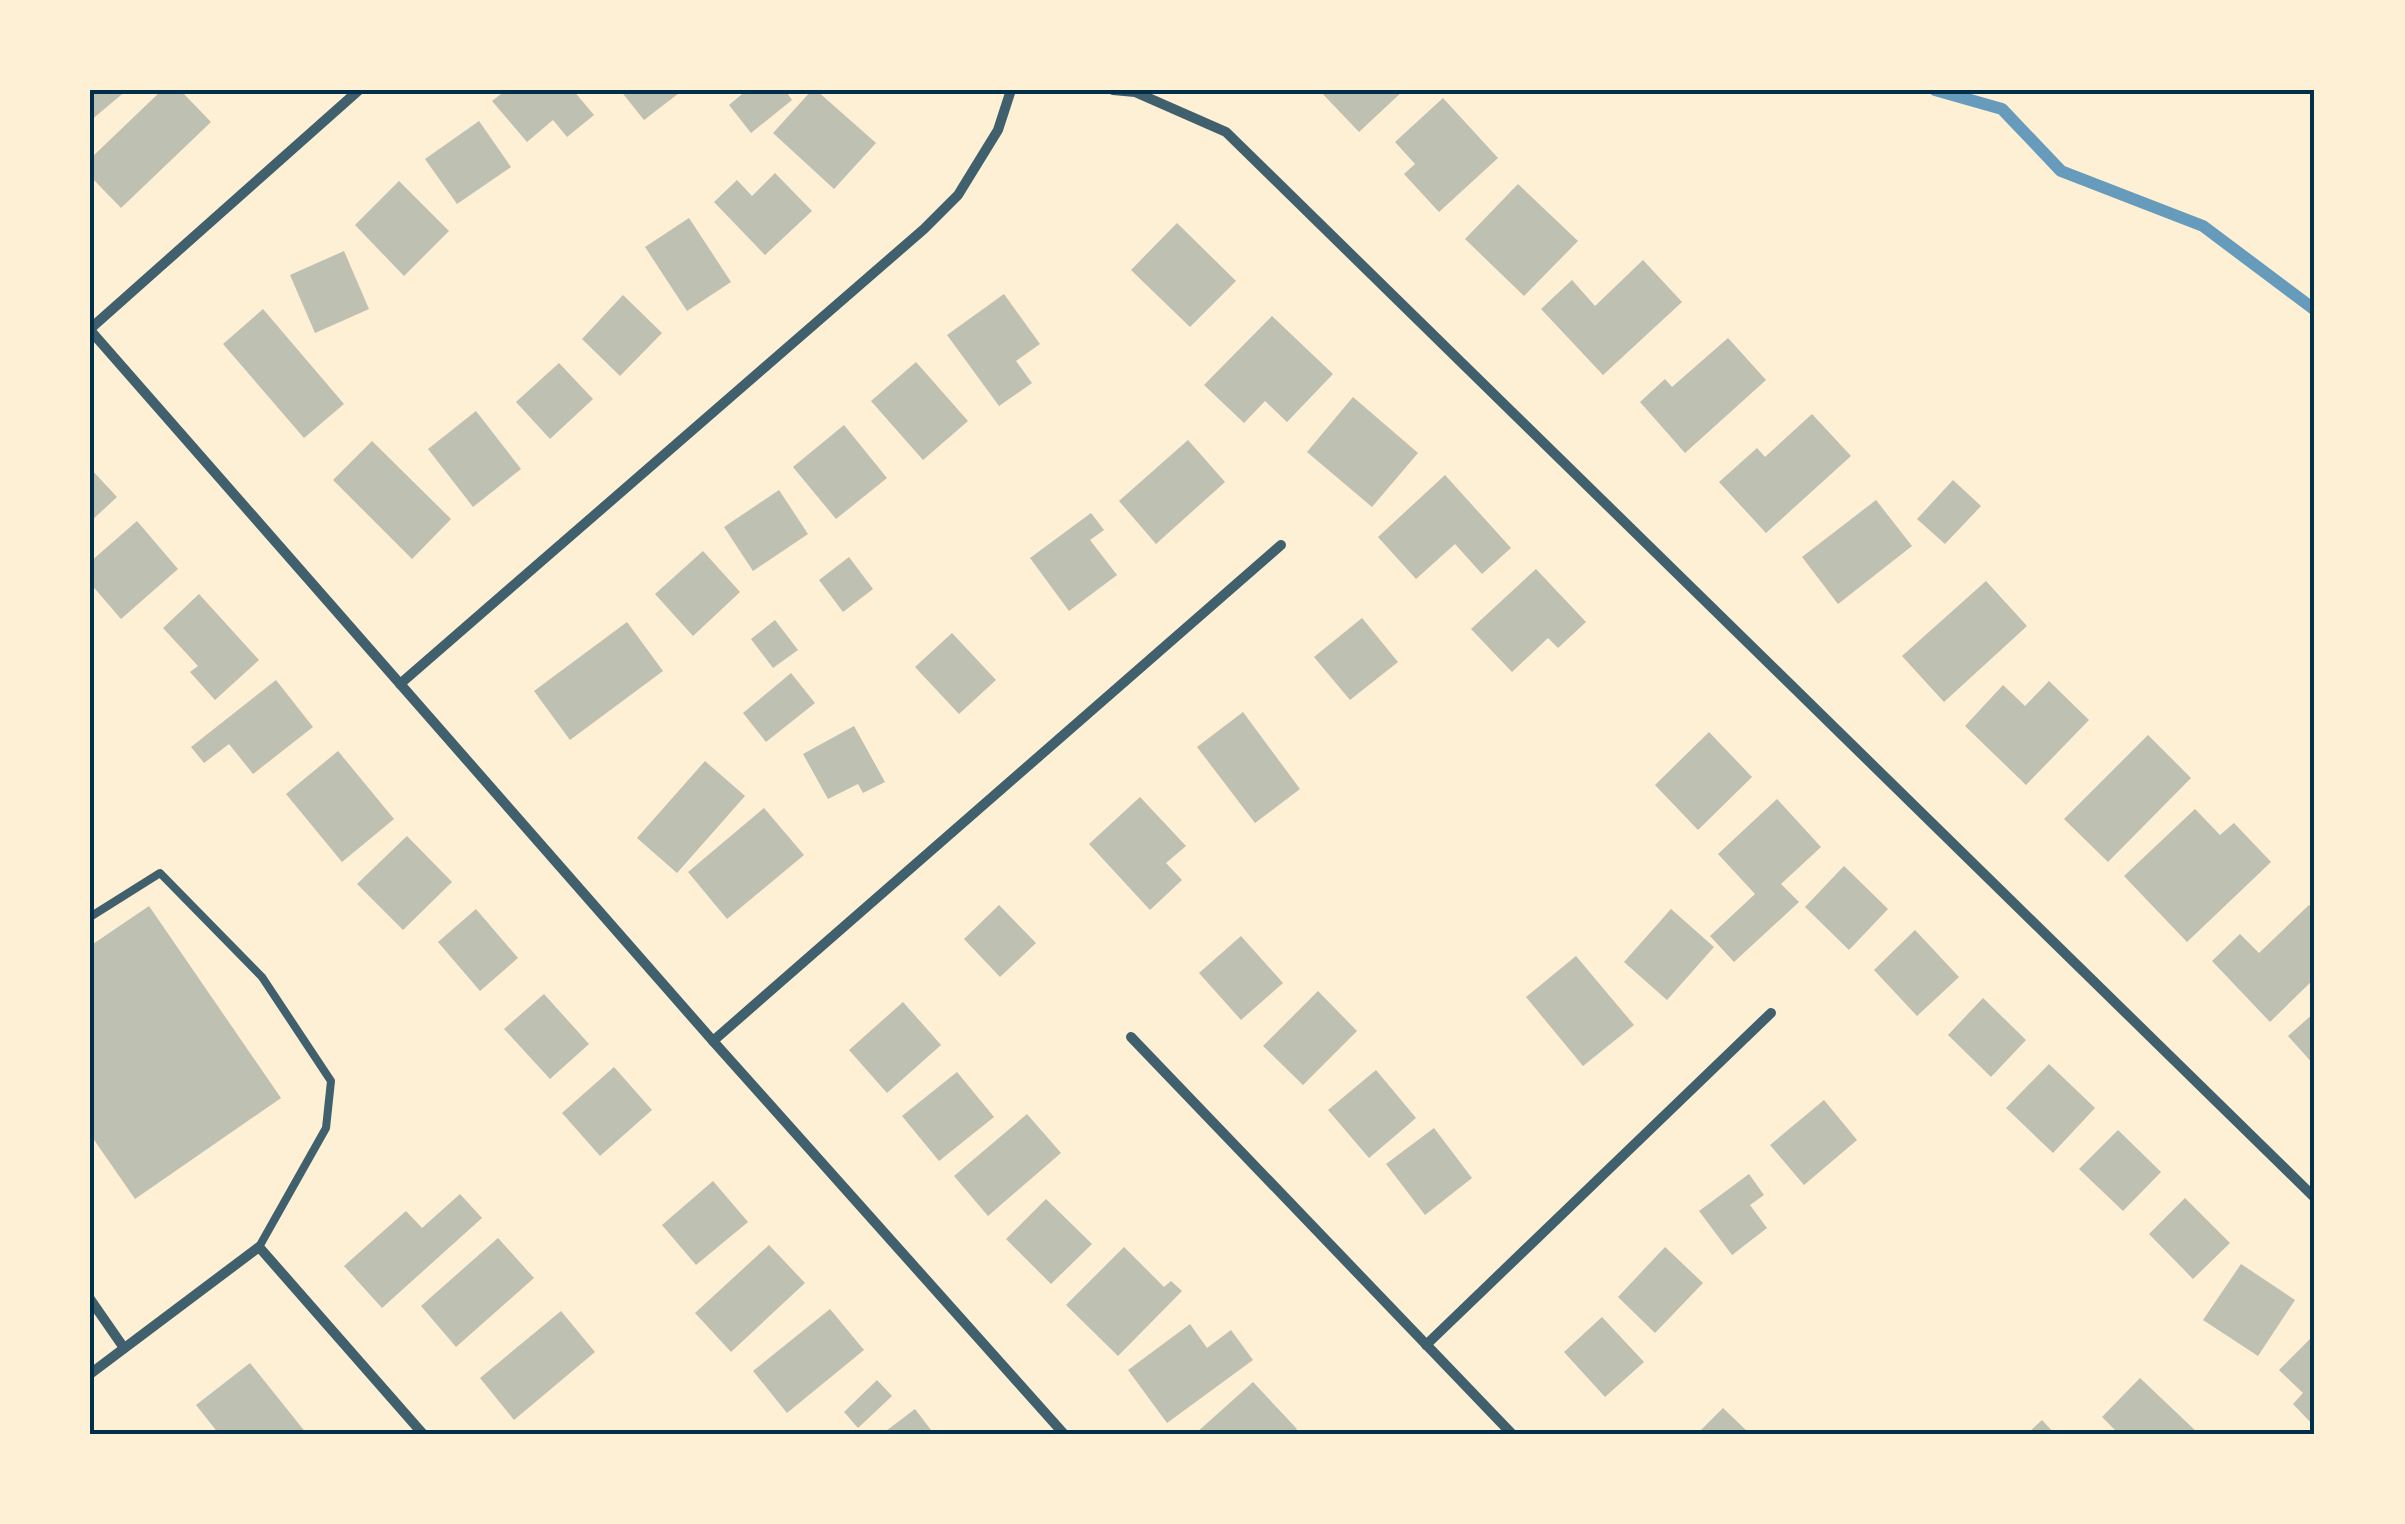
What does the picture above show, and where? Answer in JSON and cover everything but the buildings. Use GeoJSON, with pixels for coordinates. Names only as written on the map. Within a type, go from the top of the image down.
{"type":"FeatureCollection","features":[{"type":"Feature","properties":{"kind":"street"},"geometry":{"type":"LineString","coordinates":[[359,90],[90,330],[713,1042],[1064,1434]]}},
{"type":"Feature","properties":{"kind":"street"},"geometry":{"type":"LineString","coordinates":[[400,684],[924,229],[958,195],[998,130],[1011,90]]}},
{"type":"Feature","properties":{"kind":"street"},"geometry":{"type":"LineString","coordinates":[[1112,90],[1135,92],[1226,132],[2315,1198]]}},
{"type":"Feature","properties":{"kind":"street"},"geometry":{"type":"LineString","coordinates":[[713,1042],[1281,545]]}},
{"type":"Feature","properties":{"kind":"street"},"geometry":{"type":"LineString","coordinates":[[1426,1345],[1771,1012]]}},
{"type":"Feature","properties":{"kind":"street"},"geometry":{"type":"LineString","coordinates":[[1131,1038],[1512,1434]]}},
{"type":"Feature","properties":{"kind":"street"},"geometry":{"type":"LineString","coordinates":[[90,1374],[259,1246],[423,1434]]}},
{"type":"Feature","properties":{"kind":"street"},"geometry":{"type":"LineString","coordinates":[[90,1298],[124,1348]]}},
{"type":"Feature","properties":{"kind":"lane"},"geometry":{"type":"LineString","coordinates":[[90,917],[160,872],[262,976],[331,1081],[326,1128],[259,1246]]}},
{"type":"Feature","properties":{"kind":"waterway"},"geometry":{"type":"LineString","coordinates":[[1935,90],[2002,109],[2061,171],[2203,226],[2315,310]]}}]}
